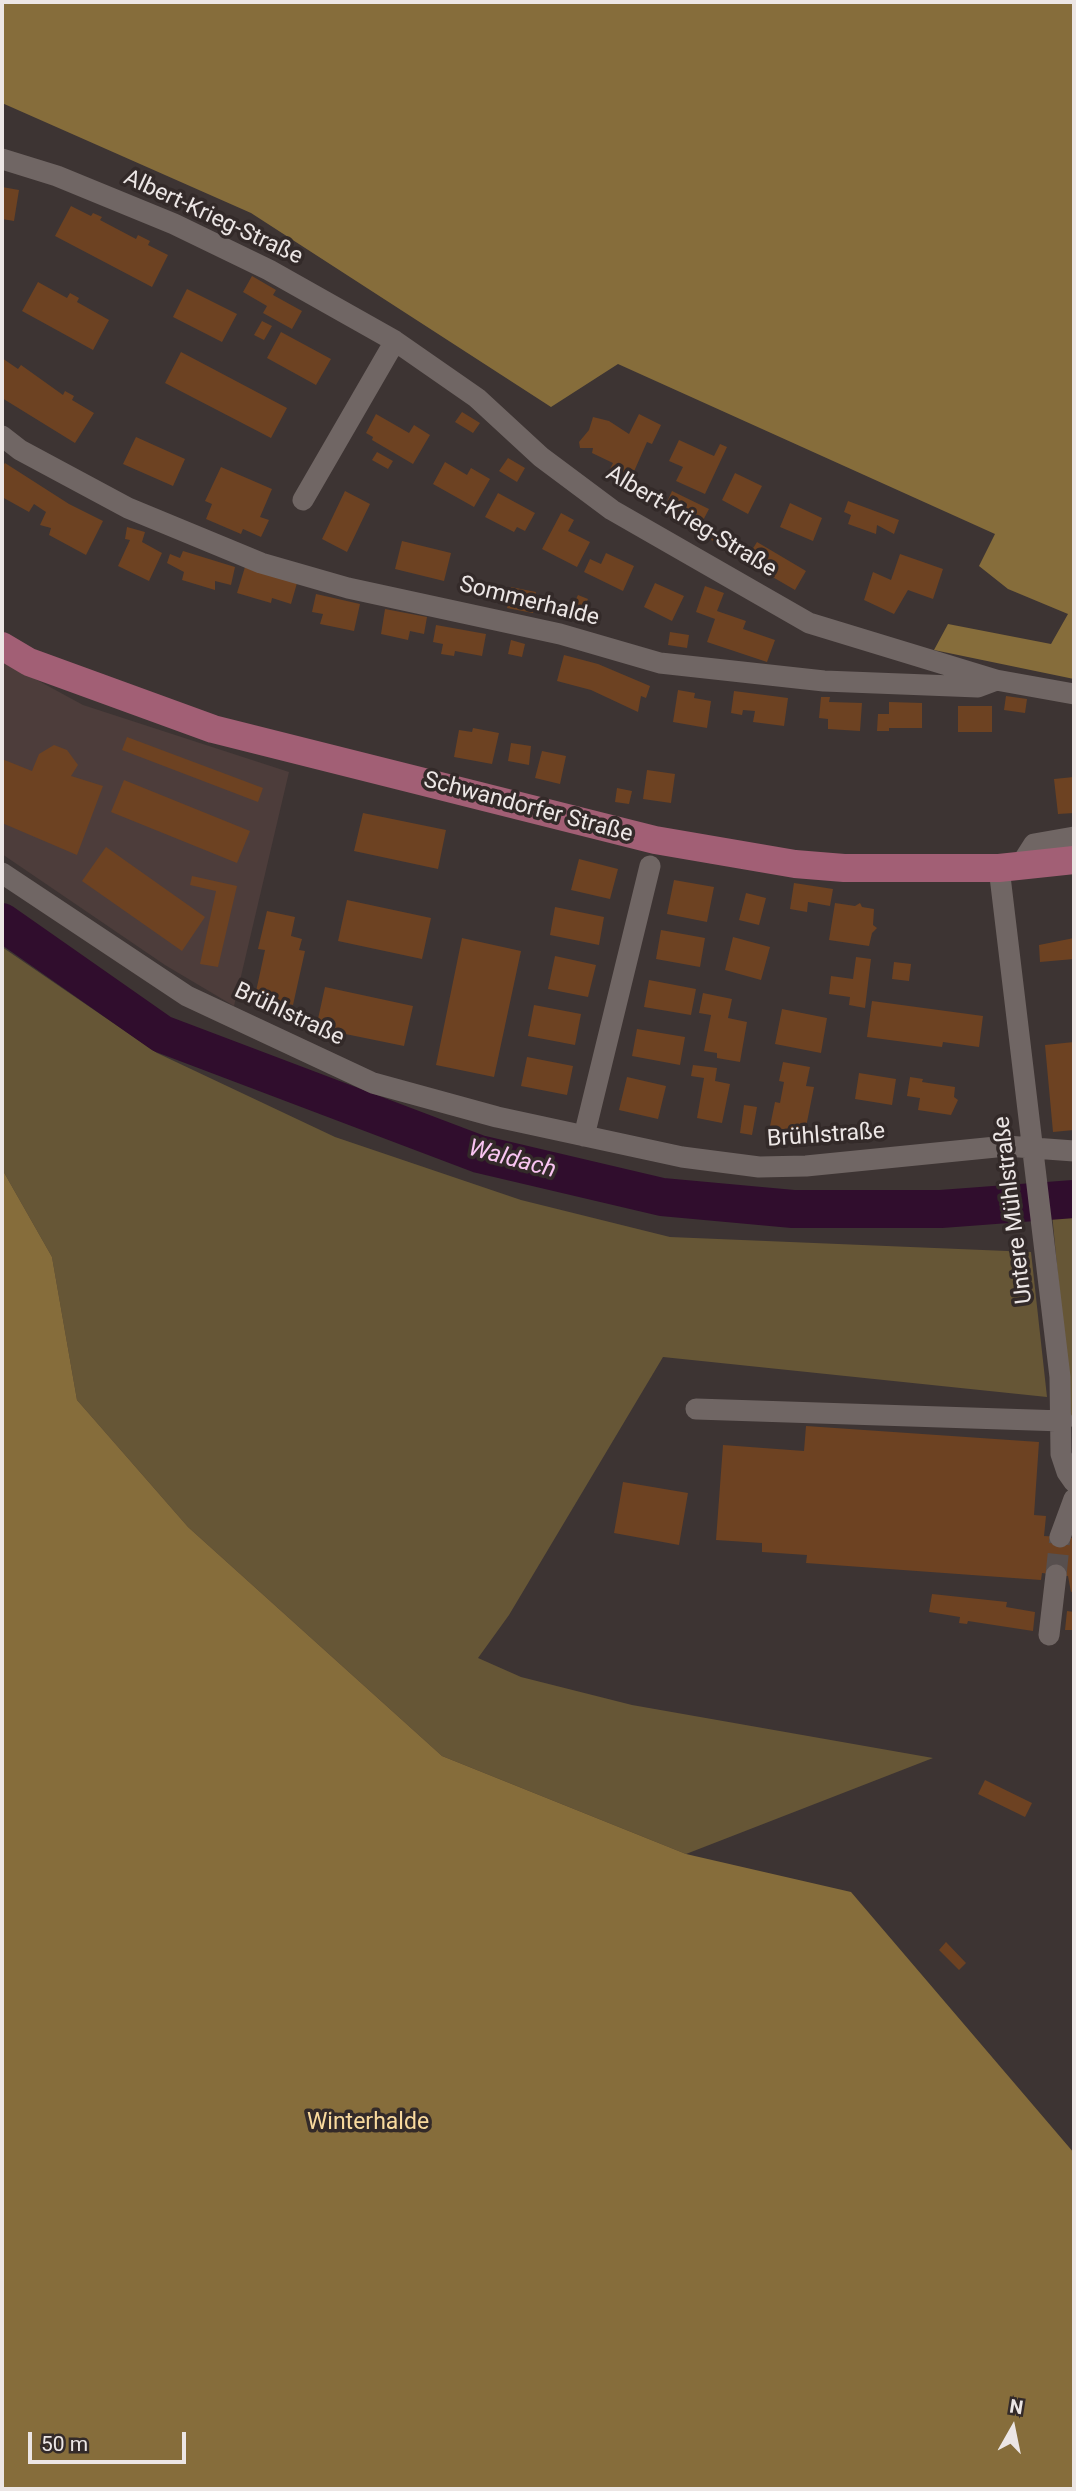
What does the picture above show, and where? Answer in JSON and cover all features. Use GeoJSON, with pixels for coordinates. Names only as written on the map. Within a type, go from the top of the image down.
{"type":"FeatureCollection","features":[{"type":"Feature","properties":{"kind":"main road","name":"Schwandorfer Straße"},"geometry":{"type":"LineString","coordinates":[[2,646],[29,662],[213,729],[609,830],[795,864],[844,868],[1009,867],[1074,860]]}},
{"type":"Feature","properties":{"kind":"street","name":"Albert-Krieg-Straße"},"geometry":{"type":"LineString","coordinates":[[2,159],[57,176],[174,224],[269,270],[395,341],[477,398],[541,457],[612,510],[809,623],[996,680]]}},
{"type":"Feature","properties":{"kind":"street"},"geometry":{"type":"LineString","coordinates":[[303,500],[395,341]]}},
{"type":"Feature","properties":{"kind":"street","name":"Sommerhalde"},"geometry":{"type":"LineString","coordinates":[[2,436],[20,450],[128,508],[261,562],[348,588],[561,634],[660,663],[824,681],[978,687],[996,680],[1074,694]]}},
{"type":"Feature","properties":{"kind":"street"},"geometry":{"type":"LineString","coordinates":[[1009,867],[1034,844],[1074,837]]}},
{"type":"Feature","properties":{"kind":"street"},"geometry":{"type":"LineString","coordinates":[[584,1136],[650,866]]}},
{"type":"Feature","properties":{"kind":"street","name":"Untere Mühlstraße"},"geometry":{"type":"LineString","coordinates":[[1009,867],[1032,1148],[1037,1172],[1063,1421],[1061,1454],[1067,1472],[1074,1482]]}},
{"type":"Feature","properties":{"kind":"street","name":"Brühlstraße"},"geometry":{"type":"LineString","coordinates":[[2,873],[187,996],[373,1083],[497,1117],[681,1157],[760,1167],[806,1166],[1006,1146],[1074,1151]]}},
{"type":"Feature","properties":{"kind":"street"},"geometry":{"type":"LineString","coordinates":[[696,1409],[1063,1421]]}},
{"type":"Feature","properties":{"kind":"street"},"geometry":{"type":"LineString","coordinates":[[1060,1537],[1074,1499]]}},
{"type":"Feature","properties":{"kind":"street"},"geometry":{"type":"LineString","coordinates":[[1049,1635],[1056,1575]]}},
{"type":"Feature","properties":{"kind":"shaded area"},"geometry":{"type":"Polygon","coordinates":[[[2,661],[83,705],[289,772],[234,1006],[165,965],[2,854],[2,661]]]}},
{"type":"Feature","properties":{"kind":"shaded area"},"geometry":{"type":"Polygon","coordinates":[[[2,947],[157,1053],[335,1137],[521,1200],[670,1237],[1031,1252],[1047,1397],[663,1357],[509,1615],[478,1658],[521,1677],[632,1705],[933,1758],[686,1854],[442,1756],[188,1527],[77,1400],[52,1257],[2,1169],[2,947]]]}},
{"type":"Feature","properties":{"kind":"shaded area"},"geometry":{"type":"Polygon","coordinates":[[[1074,1208],[1074,1446],[1052,1213],[1074,1208]]]}},
{"type":"Feature","properties":{"kind":"green space"},"geometry":{"type":"Polygon","coordinates":[[[2,2],[1074,2],[1074,679],[934,650],[948,624],[1051,644],[1068,614],[1008,589],[979,566],[995,534],[618,364],[551,407],[251,213],[2,103],[2,2]]]}},
{"type":"Feature","properties":{"kind":"green space","name":"Winterhalde"},"geometry":{"type":"Polygon","coordinates":[[[2,1169],[52,1257],[77,1400],[188,1527],[442,1756],[686,1854],[851,1892],[1074,2153],[1074,2489],[2,2489],[2,1169]]]}},
{"type":"Feature","properties":{"kind":"building"},"geometry":{"type":"Polygon","coordinates":[[[2,187],[19,190],[14,221],[2,219],[2,187]]]}},
{"type":"Feature","properties":{"kind":"building"},"geometry":{"type":"Polygon","coordinates":[[[71,206],[91,216],[93,213],[102,217],[100,220],[136,239],[138,235],[150,241],[148,245],[168,255],[152,287],[55,236],[71,206]]]}},
{"type":"Feature","properties":{"kind":"building"},"geometry":{"type":"Polygon","coordinates":[[[252,276],[276,290],[273,295],[302,311],[292,329],[263,313],[267,306],[243,292],[252,276]]]}},
{"type":"Feature","properties":{"kind":"building"},"geometry":{"type":"Polygon","coordinates":[[[38,282],[67,298],[70,293],[79,298],[77,302],[109,320],[93,350],[22,311],[38,282]]]}},
{"type":"Feature","properties":{"kind":"building"},"geometry":{"type":"Polygon","coordinates":[[[187,289],[237,314],[222,342],[173,317],[187,289]]]}},
{"type":"Feature","properties":{"kind":"building"},"geometry":{"type":"Polygon","coordinates":[[[262,321],[272,326],[264,340],[254,335],[262,321]]]}},
{"type":"Feature","properties":{"kind":"building"},"geometry":{"type":"Polygon","coordinates":[[[281,332],[331,359],[316,385],[267,358],[281,332]]]}},
{"type":"Feature","properties":{"kind":"building"},"geometry":{"type":"Polygon","coordinates":[[[181,352],[287,408],[271,438],[165,383],[181,352]]]}},
{"type":"Feature","properties":{"kind":"building"},"geometry":{"type":"Polygon","coordinates":[[[2,358],[18,369],[21,365],[63,395],[65,391],[74,396],[72,400],[94,413],[75,443],[2,398],[2,358]]]}},
{"type":"Feature","properties":{"kind":"building"},"geometry":{"type":"Polygon","coordinates":[[[462,412],[480,423],[473,433],[455,422],[462,412]]]}},
{"type":"Feature","properties":{"kind":"building"},"geometry":{"type":"Polygon","coordinates":[[[376,414],[409,433],[414,425],[430,435],[413,464],[372,440],[373,437],[366,433],[376,414]]]}},
{"type":"Feature","properties":{"kind":"building"},"geometry":{"type":"Polygon","coordinates":[[[639,414],[661,425],[652,444],[647,442],[628,485],[607,475],[613,463],[592,453],[593,448],[580,448],[579,442],[589,430],[593,417],[609,421],[629,434],[639,414]]]}},
{"type":"Feature","properties":{"kind":"building"},"geometry":{"type":"Polygon","coordinates":[[[136,437],[185,459],[173,486],[123,464],[136,437]]]}},
{"type":"Feature","properties":{"kind":"building"},"geometry":{"type":"Polygon","coordinates":[[[679,440],[714,456],[720,444],[727,447],[705,494],[676,481],[683,467],[669,461],[679,440]]]}},
{"type":"Feature","properties":{"kind":"building"},"geometry":{"type":"Polygon","coordinates":[[[377,452],[393,461],[388,469],[372,460],[377,452]]]}},
{"type":"Feature","properties":{"kind":"building"},"geometry":{"type":"Polygon","coordinates":[[[508,458],[525,468],[517,482],[499,471],[508,458]]]}},
{"type":"Feature","properties":{"kind":"building"},"geometry":{"type":"Polygon","coordinates":[[[445,462],[467,475],[471,468],[490,479],[474,507],[433,484],[445,462]]]}},
{"type":"Feature","properties":{"kind":"building"},"geometry":{"type":"Polygon","coordinates":[[[5,463],[69,504],[103,521],[86,555],[49,535],[51,528],[40,525],[46,512],[34,504],[29,512],[2,497],[2,467],[5,463]]]}},
{"type":"Feature","properties":{"kind":"building"},"geometry":{"type":"Polygon","coordinates":[[[221,467],[272,489],[260,517],[269,520],[261,537],[243,529],[241,534],[206,519],[212,504],[205,501],[221,467]]]}},
{"type":"Feature","properties":{"kind":"building"},"geometry":{"type":"Polygon","coordinates":[[[735,473],[762,486],[748,514],[722,500],[735,473]]]}},
{"type":"Feature","properties":{"kind":"building"},"geometry":{"type":"Polygon","coordinates":[[[345,491],[370,504],[347,552],[322,539],[345,491]]]}},
{"type":"Feature","properties":{"kind":"building"},"geometry":{"type":"Polygon","coordinates":[[[672,491],[709,509],[698,530],[662,513],[672,491]]]}},
{"type":"Feature","properties":{"kind":"building"},"geometry":{"type":"Polygon","coordinates":[[[498,493],[535,513],[525,531],[517,527],[514,532],[485,517],[498,493]]]}},
{"type":"Feature","properties":{"kind":"building"},"geometry":{"type":"Polygon","coordinates":[[[848,501],[899,520],[894,534],[877,525],[876,534],[848,524],[851,515],[844,512],[848,501]]]}},
{"type":"Feature","properties":{"kind":"building"},"geometry":{"type":"Polygon","coordinates":[[[790,503],[822,518],[813,541],[780,527],[790,503]]]}},
{"type":"Feature","properties":{"kind":"building"},"geometry":{"type":"Polygon","coordinates":[[[561,513],[574,520],[568,531],[590,542],[577,567],[542,549],[561,513]]]}},
{"type":"Feature","properties":{"kind":"building"},"geometry":{"type":"Polygon","coordinates":[[[127,527],[145,532],[142,542],[162,553],[149,581],[118,566],[130,540],[125,539],[127,527]]]}},
{"type":"Feature","properties":{"kind":"building"},"geometry":{"type":"Polygon","coordinates":[[[715,531],[726,535],[722,544],[711,540],[715,531]]]}},
{"type":"Feature","properties":{"kind":"building"},"geometry":{"type":"Polygon","coordinates":[[[402,541],[451,553],[444,581],[395,569],[402,541]]]}},
{"type":"Feature","properties":{"kind":"building"},"geometry":{"type":"Polygon","coordinates":[[[757,542],[806,571],[795,590],[745,561],[757,542]]]}},
{"type":"Feature","properties":{"kind":"building"},"geometry":{"type":"Polygon","coordinates":[[[183,551],[235,567],[231,585],[215,581],[215,590],[182,580],[184,572],[167,563],[170,554],[180,558],[183,551]]]}},
{"type":"Feature","properties":{"kind":"building"},"geometry":{"type":"Polygon","coordinates":[[[606,553],[634,566],[623,591],[584,572],[590,559],[601,564],[606,553]]]}},
{"type":"Feature","properties":{"kind":"building"},"geometry":{"type":"Polygon","coordinates":[[[900,554],[943,569],[933,599],[908,590],[894,614],[864,600],[873,572],[891,580],[900,554]]]}},
{"type":"Feature","properties":{"kind":"building"},"geometry":{"type":"Polygon","coordinates":[[[245,567],[297,583],[291,604],[272,598],[271,603],[237,593],[245,567]]]}},
{"type":"Feature","properties":{"kind":"building"},"geometry":{"type":"Polygon","coordinates":[[[655,583],[684,596],[672,621],[644,607],[655,583]]]}},
{"type":"Feature","properties":{"kind":"building"},"geometry":{"type":"Polygon","coordinates":[[[705,586],[724,593],[717,611],[746,621],[743,629],[775,640],[767,662],[707,642],[715,619],[696,612],[705,586]]]}},
{"type":"Feature","properties":{"kind":"building"},"geometry":{"type":"Polygon","coordinates":[[[511,587],[536,592],[533,613],[507,608],[511,587]]]}},
{"type":"Feature","properties":{"kind":"building"},"geometry":{"type":"Polygon","coordinates":[[[316,594],[360,604],[354,631],[320,624],[323,614],[312,612],[316,594]]]}},
{"type":"Feature","properties":{"kind":"building"},"geometry":{"type":"Polygon","coordinates":[[[578,595],[588,599],[579,618],[569,613],[578,595]]]}},
{"type":"Feature","properties":{"kind":"building"},"geometry":{"type":"Polygon","coordinates":[[[385,609],[427,617],[424,634],[410,631],[408,640],[381,634],[385,609]]]}},
{"type":"Feature","properties":{"kind":"building"},"geometry":{"type":"Polygon","coordinates":[[[436,625],[486,634],[482,656],[455,651],[454,656],[441,654],[443,644],[433,642],[436,625]]]}},
{"type":"Feature","properties":{"kind":"building"},"geometry":{"type":"Polygon","coordinates":[[[670,632],[689,635],[687,648],[668,645],[670,632]]]}},
{"type":"Feature","properties":{"kind":"building"},"geometry":{"type":"Polygon","coordinates":[[[511,640],[525,644],[522,657],[508,654],[511,640]]]}},
{"type":"Feature","properties":{"kind":"building"},"geometry":{"type":"Polygon","coordinates":[[[564,655],[598,664],[650,686],[646,698],[641,696],[638,712],[591,690],[557,681],[564,655]]]}},
{"type":"Feature","properties":{"kind":"building"},"geometry":{"type":"Polygon","coordinates":[[[678,690],[695,693],[694,698],[711,701],[707,728],[673,722],[678,690]]]}},
{"type":"Feature","properties":{"kind":"building"},"geometry":{"type":"Polygon","coordinates":[[[734,691],[788,698],[784,726],[753,722],[755,711],[743,710],[742,715],[731,713],[734,691]]]}},
{"type":"Feature","properties":{"kind":"building"},"geometry":{"type":"Polygon","coordinates":[[[1006,696],[1027,699],[1025,713],[1004,710],[1006,696]]]}},
{"type":"Feature","properties":{"kind":"building"},"geometry":{"type":"Polygon","coordinates":[[[821,697],[830,697],[829,702],[862,703],[860,731],[828,729],[828,719],[819,718],[821,697]]]}},
{"type":"Feature","properties":{"kind":"building"},"geometry":{"type":"Polygon","coordinates":[[[889,702],[922,703],[922,728],[889,728],[889,731],[877,731],[878,714],[889,714],[889,702]]]}},
{"type":"Feature","properties":{"kind":"building"},"geometry":{"type":"Polygon","coordinates":[[[958,706],[992,706],[992,732],[958,732],[958,706]]]}},
{"type":"Feature","properties":{"kind":"building"},"geometry":{"type":"Polygon","coordinates":[[[473,728],[499,733],[492,764],[454,757],[459,730],[472,732],[473,728]]]}},
{"type":"Feature","properties":{"kind":"building"},"geometry":{"type":"Polygon","coordinates":[[[127,737],[263,788],[258,802],[122,750],[127,737]]]}},
{"type":"Feature","properties":{"kind":"building"},"geometry":{"type":"Polygon","coordinates":[[[511,743],[531,746],[529,765],[508,761],[511,743]]]}},
{"type":"Feature","properties":{"kind":"building"},"geometry":{"type":"Polygon","coordinates":[[[54,745],[67,750],[78,765],[71,776],[103,786],[77,855],[2,823],[2,759],[32,771],[39,754],[54,745]]]}},
{"type":"Feature","properties":{"kind":"building"},"geometry":{"type":"Polygon","coordinates":[[[542,751],[566,756],[560,784],[535,778],[542,751]]]}},
{"type":"Feature","properties":{"kind":"building"},"geometry":{"type":"Polygon","coordinates":[[[647,770],[675,774],[671,803],[643,799],[647,770]]]}},
{"type":"Feature","properties":{"kind":"building"},"geometry":{"type":"Polygon","coordinates":[[[1074,777],[1074,813],[1058,814],[1054,779],[1074,777]]]}},
{"type":"Feature","properties":{"kind":"building"},"geometry":{"type":"Polygon","coordinates":[[[124,780],[250,831],[237,863],[111,812],[124,780]]]}},
{"type":"Feature","properties":{"kind":"building"},"geometry":{"type":"Polygon","coordinates":[[[617,788],[632,791],[629,804],[615,802],[617,788]]]}},
{"type":"Feature","properties":{"kind":"building"},"geometry":{"type":"Polygon","coordinates":[[[363,813],[446,830],[438,869],[354,851],[363,813]]]}},
{"type":"Feature","properties":{"kind":"building"},"geometry":{"type":"Polygon","coordinates":[[[106,847],[205,917],[182,951],[82,881],[106,847]]]}},
{"type":"Feature","properties":{"kind":"building"},"geometry":{"type":"Polygon","coordinates":[[[579,859],[618,869],[610,899],[571,890],[579,859]]]}},
{"type":"Feature","properties":{"kind":"building"},"geometry":{"type":"Polygon","coordinates":[[[192,876],[237,886],[218,967],[200,964],[216,891],[190,885],[192,876]]]}},
{"type":"Feature","properties":{"kind":"building"},"geometry":{"type":"Polygon","coordinates":[[[674,880],[714,887],[707,922],[667,914],[674,880]]]}},
{"type":"Feature","properties":{"kind":"building"},"geometry":{"type":"Polygon","coordinates":[[[794,883],[833,889],[830,906],[808,902],[807,912],[790,909],[794,883]]]}},
{"type":"Feature","properties":{"kind":"building"},"geometry":{"type":"Polygon","coordinates":[[[746,893],[766,898],[759,925],[739,920],[746,893]]]}},
{"type":"Feature","properties":{"kind":"building"},"geometry":{"type":"Polygon","coordinates":[[[347,900],[431,918],[422,959],[338,941],[347,900]]]}},
{"type":"Feature","properties":{"kind":"building"},"geometry":{"type":"Polygon","coordinates":[[[835,903],[855,906],[860,903],[862,907],[874,909],[873,925],[877,928],[872,933],[869,946],[829,940],[835,903]]]}},
{"type":"Feature","properties":{"kind":"building"},"geometry":{"type":"Polygon","coordinates":[[[555,907],[604,917],[599,945],[550,935],[555,907]]]}},
{"type":"Feature","properties":{"kind":"building"},"geometry":{"type":"Polygon","coordinates":[[[267,911],[295,917],[291,936],[302,939],[299,950],[305,951],[293,1005],[255,996],[265,950],[258,949],[267,911]]]}},
{"type":"Feature","properties":{"kind":"building"},"geometry":{"type":"Polygon","coordinates":[[[661,930],[705,938],[700,967],[656,959],[661,930]]]}},
{"type":"Feature","properties":{"kind":"building"},"geometry":{"type":"Polygon","coordinates":[[[733,937],[770,947],[761,980],[725,970],[733,937]]]}},
{"type":"Feature","properties":{"kind":"building"},"geometry":{"type":"Polygon","coordinates":[[[462,938],[521,951],[494,1077],[436,1065],[462,938]]]}},
{"type":"Feature","properties":{"kind":"building"},"geometry":{"type":"Polygon","coordinates":[[[1074,938],[1074,959],[1040,962],[1039,945],[1074,938]]]}},
{"type":"Feature","properties":{"kind":"building"},"geometry":{"type":"Polygon","coordinates":[[[555,956],[596,965],[588,997],[548,989],[555,956]]]}},
{"type":"Feature","properties":{"kind":"building"},"geometry":{"type":"Polygon","coordinates":[[[856,957],[871,959],[865,1008],[849,1005],[850,997],[829,994],[831,976],[853,979],[856,957]]]}},
{"type":"Feature","properties":{"kind":"building"},"geometry":{"type":"Polygon","coordinates":[[[894,962],[911,964],[909,981],[892,979],[894,962]]]}},
{"type":"Feature","properties":{"kind":"building"},"geometry":{"type":"Polygon","coordinates":[[[649,980],[696,989],[691,1015],[644,1007],[649,980]]]}},
{"type":"Feature","properties":{"kind":"building"},"geometry":{"type":"Polygon","coordinates":[[[325,987],[413,1006],[404,1046],[316,1028],[325,987]]]}},
{"type":"Feature","properties":{"kind":"building"},"geometry":{"type":"Polygon","coordinates":[[[703,993],[732,999],[728,1018],[747,1022],[740,1062],[717,1058],[717,1053],[704,1051],[711,1015],[699,1013],[703,993]]]}},
{"type":"Feature","properties":{"kind":"building"},"geometry":{"type":"Polygon","coordinates":[[[872,1001],[983,1016],[979,1047],[943,1042],[942,1047],[867,1037],[872,1001]]]}},
{"type":"Feature","properties":{"kind":"building"},"geometry":{"type":"Polygon","coordinates":[[[534,1005],[581,1014],[575,1045],[528,1036],[534,1005]]]}},
{"type":"Feature","properties":{"kind":"building"},"geometry":{"type":"Polygon","coordinates":[[[782,1009],[827,1018],[821,1053],[775,1044],[782,1009]]]}},
{"type":"Feature","properties":{"kind":"building"},"geometry":{"type":"Polygon","coordinates":[[[637,1029],[685,1037],[680,1065],[632,1056],[637,1029]]]}},
{"type":"Feature","properties":{"kind":"building"},"geometry":{"type":"Polygon","coordinates":[[[1074,1042],[1074,1130],[1053,1132],[1045,1045],[1074,1042]]]}},
{"type":"Feature","properties":{"kind":"building"},"geometry":{"type":"Polygon","coordinates":[[[527,1057],[573,1066],[567,1095],[521,1086],[527,1057]]]}},
{"type":"Feature","properties":{"kind":"building"},"geometry":{"type":"Polygon","coordinates":[[[783,1062],[810,1067],[806,1086],[814,1087],[804,1137],[769,1131],[775,1102],[780,1103],[784,1082],[779,1081],[783,1062]]]}},
{"type":"Feature","properties":{"kind":"building"},"geometry":{"type":"Polygon","coordinates":[[[693,1065],[717,1068],[715,1081],[730,1084],[722,1123],[697,1118],[704,1078],[691,1076],[693,1065]]]}},
{"type":"Feature","properties":{"kind":"building"},"geometry":{"type":"Polygon","coordinates":[[[859,1073],[896,1079],[892,1105],[855,1099],[859,1073]]]}},
{"type":"Feature","properties":{"kind":"building"},"geometry":{"type":"Polygon","coordinates":[[[627,1077],[666,1086],[658,1119],[619,1110],[627,1077]]]}},
{"type":"Feature","properties":{"kind":"building"},"geometry":{"type":"Polygon","coordinates":[[[910,1077],[923,1079],[922,1082],[955,1087],[954,1097],[958,1100],[951,1115],[918,1110],[920,1098],[907,1096],[910,1077]]]}},
{"type":"Feature","properties":{"kind":"building"},"geometry":{"type":"Polygon","coordinates":[[[744,1105],[757,1107],[752,1135],[740,1133],[744,1105]]]}},
{"type":"Feature","properties":{"kind":"building"},"geometry":{"type":"Polygon","coordinates":[[[806,1426],[1039,1442],[1034,1515],[1046,1516],[1044,1536],[1074,1538],[1074,1591],[1071,1592],[1068,1576],[1042,1573],[1041,1580],[806,1563],[807,1555],[762,1552],[762,1543],[716,1540],[723,1445],[804,1451],[806,1426]]]}},
{"type":"Feature","properties":{"kind":"building"},"geometry":{"type":"Polygon","coordinates":[[[623,1482],[688,1493],[679,1545],[614,1533],[623,1482]]]}},
{"type":"Feature","properties":{"kind":"building"},"geometry":{"type":"Polygon","coordinates":[[[932,1594],[1007,1602],[1006,1607],[1035,1612],[1033,1631],[968,1621],[967,1624],[959,1623],[960,1617],[929,1612],[932,1594]]]}},
{"type":"Feature","properties":{"kind":"building"},"geometry":{"type":"Polygon","coordinates":[[[1067,1611],[1074,1612],[1074,1630],[1065,1630],[1067,1611]]]}},
{"type":"Feature","properties":{"kind":"building"},"geometry":{"type":"Polygon","coordinates":[[[985,1780],[1032,1803],[1025,1817],[978,1794],[985,1780]]]}},
{"type":"Feature","properties":{"kind":"building"},"geometry":{"type":"Polygon","coordinates":[[[946,1942],[966,1963],[959,1970],[939,1950],[946,1942]]]}},
{"type":"Feature","properties":{"kind":"waterway","name":"Waldach"},"geometry":{"type":"LineString","coordinates":[[2,922],[162,1034],[479,1154],[662,1197],[793,1209],[941,1209],[1074,1199]]}},
{"type":"Feature","properties":{"kind":"tunnel"},"geometry":{"type":"LineString","coordinates":[[1056,1575],[1060,1537]]}}]}
